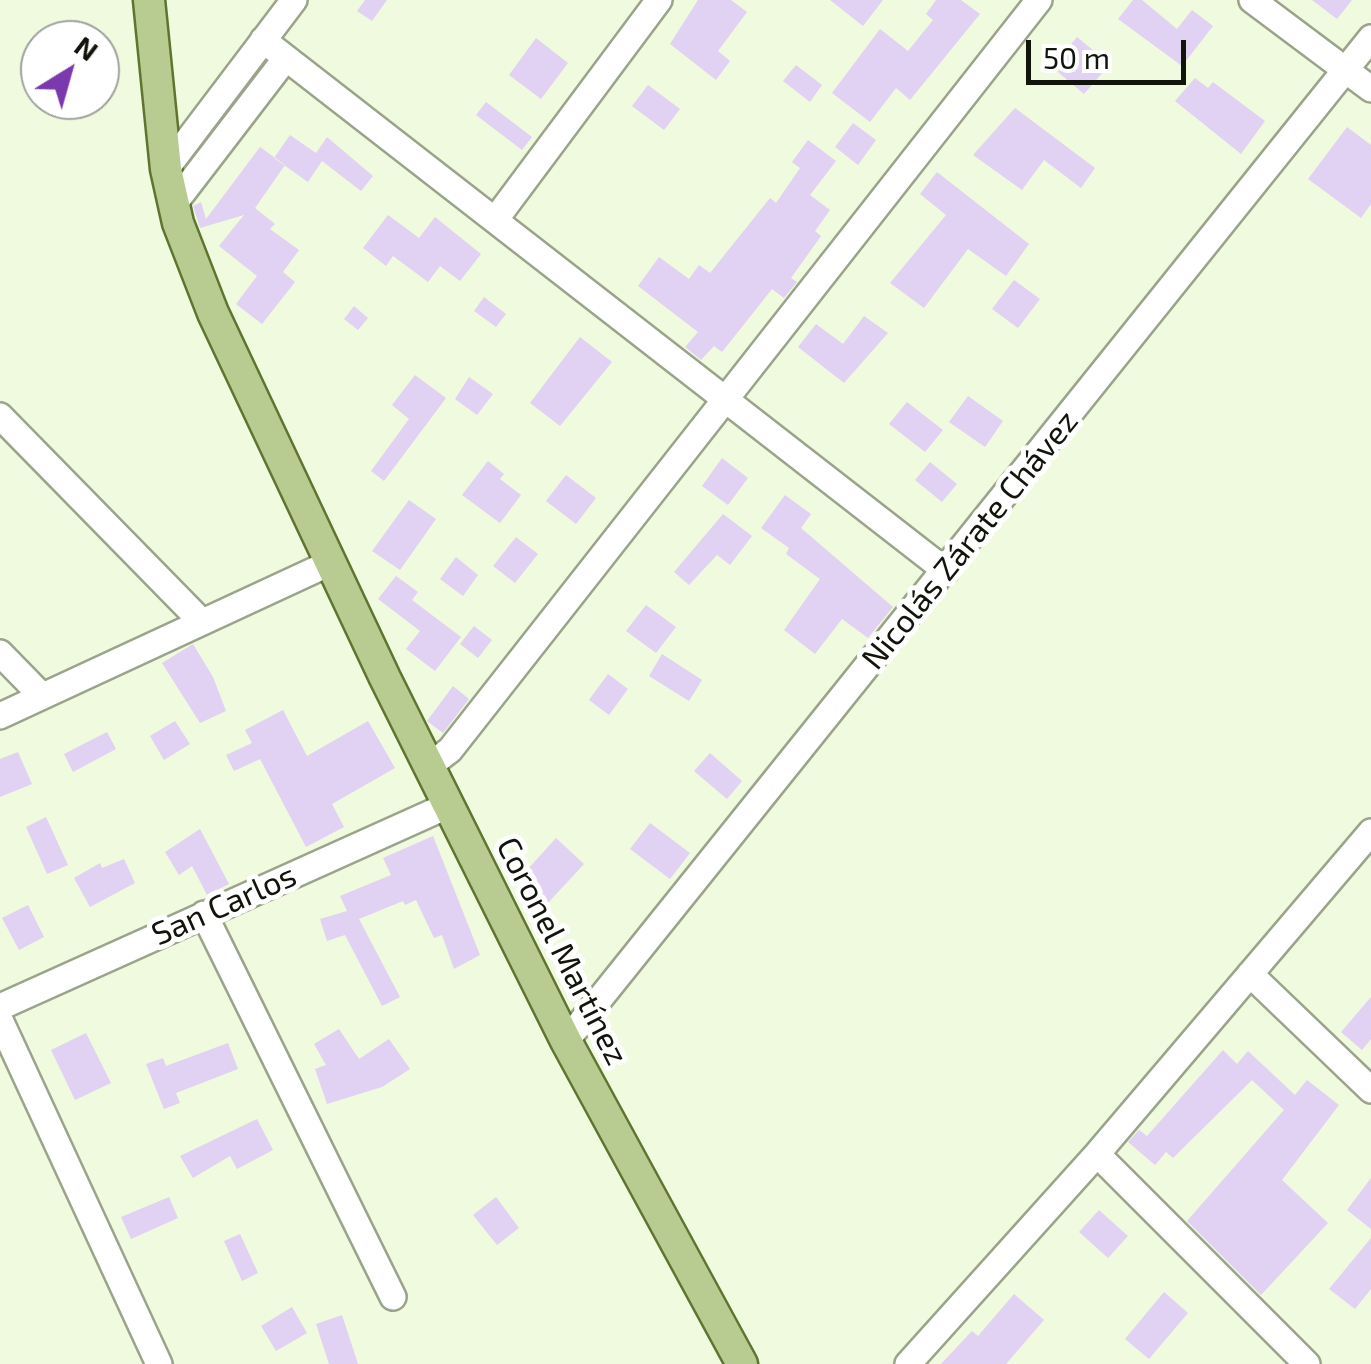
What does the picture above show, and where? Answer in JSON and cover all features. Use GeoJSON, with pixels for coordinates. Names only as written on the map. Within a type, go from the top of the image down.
{"type":"FeatureCollection","features":[{"type":"Feature","properties":{"kind":"main road"},"geometry":{"type":"LineString","coordinates":[[149,0],[166,169]]}},
{"type":"Feature","properties":{"kind":"main road","name":"Coronel Martínez"},"geometry":{"type":"LineString","coordinates":[[166,169],[174,204],[213,313],[330,564],[566,1041],[742,1364]]}},
{"type":"Feature","properties":{"kind":"street"},"geometry":{"type":"LineString","coordinates":[[166,169],[294,0]]}},
{"type":"Feature","properties":{"kind":"street"},"geometry":{"type":"LineString","coordinates":[[495,220],[659,0]]}},
{"type":"Feature","properties":{"kind":"street"},"geometry":{"type":"LineString","coordinates":[[429,766],[450,750],[1039,0]]}},
{"type":"Feature","properties":{"kind":"street"},"geometry":{"type":"LineString","coordinates":[[1252,0],[1371,90]]}},
{"type":"Feature","properties":{"kind":"street","name":"Nicolás Zárate Chávez"},"geometry":{"type":"LineString","coordinates":[[566,1041],[1371,38]]}},
{"type":"Feature","properties":{"kind":"street"},"geometry":{"type":"LineString","coordinates":[[263,40],[946,571]]}},
{"type":"Feature","properties":{"kind":"street"},"geometry":{"type":"LineString","coordinates":[[174,204],[286,58]]}},
{"type":"Feature","properties":{"kind":"street"},"geometry":{"type":"LineString","coordinates":[[0,416],[200,621]]}},
{"type":"Feature","properties":{"kind":"street"},"geometry":{"type":"LineString","coordinates":[[0,716],[330,564]]}},
{"type":"Feature","properties":{"kind":"street"},"geometry":{"type":"LineString","coordinates":[[0,653],[42,696]]}},
{"type":"Feature","properties":{"kind":"street","name":"San Carlos"},"geometry":{"type":"LineString","coordinates":[[0,1007],[449,805]]}},
{"type":"Feature","properties":{"kind":"street"},"geometry":{"type":"LineString","coordinates":[[908,1364],[1097,1154],[1371,832]]}},
{"type":"Feature","properties":{"kind":"street"},"geometry":{"type":"LineString","coordinates":[[204,914],[393,1297]]}},
{"type":"Feature","properties":{"kind":"street"},"geometry":{"type":"LineString","coordinates":[[1250,974],[1371,1090]]}},
{"type":"Feature","properties":{"kind":"street"},"geometry":{"type":"LineString","coordinates":[[0,1020],[159,1364]]}},
{"type":"Feature","properties":{"kind":"street"},"geometry":{"type":"LineString","coordinates":[[1097,1154],[1307,1364]]}},
{"type":"Feature","properties":{"kind":"building"},"geometry":{"type":"Polygon","coordinates":[[[365,0],[387,0],[372,21],[357,11],[365,0]]]}},
{"type":"Feature","properties":{"kind":"building"},"geometry":{"type":"Polygon","coordinates":[[[698,0],[731,0],[747,12],[718,51],[730,61],[716,80],[670,44],[698,0]]]}},
{"type":"Feature","properties":{"kind":"building"},"geometry":{"type":"Polygon","coordinates":[[[830,0],[883,0],[863,26],[830,0]]]}},
{"type":"Feature","properties":{"kind":"building"},"geometry":{"type":"Polygon","coordinates":[[[936,0],[961,0],[980,14],[910,100],[896,88],[870,122],[832,93],[880,29],[908,51],[933,20],[926,14],[936,0]]]}},
{"type":"Feature","properties":{"kind":"building"},"geometry":{"type":"Polygon","coordinates":[[[1133,0],[1142,0],[1177,29],[1192,10],[1213,26],[1182,66],[1118,19],[1133,0]]]}},
{"type":"Feature","properties":{"kind":"building"},"geometry":{"type":"Polygon","coordinates":[[[1312,0],[1352,0],[1337,19],[1312,0]]]}},
{"type":"Feature","properties":{"kind":"building"},"geometry":{"type":"Polygon","coordinates":[[[1077,37],[1110,64],[1084,94],[1052,67],[1077,37]]]}},
{"type":"Feature","properties":{"kind":"building"},"geometry":{"type":"Polygon","coordinates":[[[536,38],[568,63],[541,99],[509,75],[536,38]]]}},
{"type":"Feature","properties":{"kind":"building"},"geometry":{"type":"Polygon","coordinates":[[[796,65],[822,85],[810,102],[783,81],[796,65]]]}},
{"type":"Feature","properties":{"kind":"building"},"geometry":{"type":"Polygon","coordinates":[[[1195,78],[1208,88],[1213,82],[1265,121],[1241,154],[1175,101],[1195,78]]]}},
{"type":"Feature","properties":{"kind":"building"},"geometry":{"type":"Polygon","coordinates":[[[648,85],[680,109],[664,130],[632,106],[648,85]]]}},
{"type":"Feature","properties":{"kind":"building"},"geometry":{"type":"Polygon","coordinates":[[[486,102],[532,137],[522,150],[476,115],[486,102]]]}},
{"type":"Feature","properties":{"kind":"building"},"geometry":{"type":"Polygon","coordinates":[[[1015,108],[1095,168],[1081,188],[1044,160],[1022,190],[973,155],[1015,108]]]}},
{"type":"Feature","properties":{"kind":"building"},"geometry":{"type":"Polygon","coordinates":[[[853,123],[876,140],[858,165],[835,147],[853,123]]]}},
{"type":"Feature","properties":{"kind":"building"},"geometry":{"type":"Polygon","coordinates":[[[1347,127],[1371,145],[1371,204],[1361,218],[1308,179],[1347,127]]]}},
{"type":"Feature","properties":{"kind":"building"},"geometry":{"type":"Polygon","coordinates":[[[290,135],[316,153],[327,137],[373,176],[361,191],[322,161],[308,182],[274,158],[290,135]]]}},
{"type":"Feature","properties":{"kind":"building"},"geometry":{"type":"Polygon","coordinates":[[[808,140],[836,161],[810,195],[830,210],[815,231],[821,236],[791,278],[797,282],[784,298],[772,289],[722,352],[714,346],[701,360],[685,347],[698,332],[638,286],[659,257],[689,279],[699,265],[710,273],[770,198],[776,203],[800,168],[792,162],[808,140]]]}},
{"type":"Feature","properties":{"kind":"building"},"geometry":{"type":"Polygon","coordinates":[[[260,147],[285,165],[255,208],[275,224],[270,229],[299,250],[283,272],[295,282],[262,324],[236,304],[257,276],[219,246],[244,215],[200,228],[193,206],[201,202],[206,219],[260,147]]]}},
{"type":"Feature","properties":{"kind":"building"},"geometry":{"type":"Polygon","coordinates":[[[937,172],[1029,244],[1006,276],[968,249],[924,308],[890,283],[946,215],[920,194],[937,172]]]}},
{"type":"Feature","properties":{"kind":"building"},"geometry":{"type":"Polygon","coordinates":[[[388,215],[419,238],[435,217],[481,254],[460,281],[440,266],[428,282],[393,256],[386,266],[363,248],[388,215]]]}},
{"type":"Feature","properties":{"kind":"building"},"geometry":{"type":"Polygon","coordinates":[[[1014,280],[1040,299],[1018,328],[992,309],[1014,280]]]}},
{"type":"Feature","properties":{"kind":"building"},"geometry":{"type":"Polygon","coordinates":[[[484,297],[506,314],[496,327],[474,311],[484,297]]]}},
{"type":"Feature","properties":{"kind":"building"},"geometry":{"type":"Polygon","coordinates":[[[354,306],[368,318],[358,330],[344,319],[354,306]]]}},
{"type":"Feature","properties":{"kind":"building"},"geometry":{"type":"Polygon","coordinates":[[[864,316],[888,333],[844,383],[798,347],[816,324],[843,344],[864,316]]]}},
{"type":"Feature","properties":{"kind":"building"},"geometry":{"type":"Polygon","coordinates":[[[580,337],[612,362],[560,426],[530,403],[580,337]]]}},
{"type":"Feature","properties":{"kind":"building"},"geometry":{"type":"Polygon","coordinates":[[[415,375],[446,398],[384,481],[371,471],[409,419],[392,405],[415,375]]]}},
{"type":"Feature","properties":{"kind":"building"},"geometry":{"type":"Polygon","coordinates":[[[469,377],[493,394],[477,415],[455,399],[469,377]]]}},
{"type":"Feature","properties":{"kind":"building"},"geometry":{"type":"Polygon","coordinates":[[[968,396],[1003,421],[985,447],[949,422],[968,396]]]}},
{"type":"Feature","properties":{"kind":"building"},"geometry":{"type":"Polygon","coordinates":[[[907,402],[943,430],[925,452],[889,424],[907,402]]]}},
{"type":"Feature","properties":{"kind":"building"},"geometry":{"type":"Polygon","coordinates":[[[722,458],[748,478],[728,505],[702,486],[722,458]]]}},
{"type":"Feature","properties":{"kind":"building"},"geometry":{"type":"Polygon","coordinates":[[[488,461],[504,474],[500,479],[521,495],[500,523],[462,495],[488,461]]]}},
{"type":"Feature","properties":{"kind":"building"},"geometry":{"type":"Polygon","coordinates":[[[930,462],[957,484],[942,502],[915,480],[930,462]]]}},
{"type":"Feature","properties":{"kind":"building"},"geometry":{"type":"Polygon","coordinates":[[[566,475],[596,498],[576,524],[546,501],[566,475]]]}},
{"type":"Feature","properties":{"kind":"building"},"geometry":{"type":"Polygon","coordinates":[[[785,495],[811,514],[801,528],[893,607],[868,638],[842,619],[815,654],[784,630],[820,579],[786,554],[789,548],[761,528],[785,495]]]}},
{"type":"Feature","properties":{"kind":"building"},"geometry":{"type":"Polygon","coordinates":[[[409,500],[436,519],[400,570],[372,551],[409,500]]]}},
{"type":"Feature","properties":{"kind":"building"},"geometry":{"type":"Polygon","coordinates":[[[723,514],[752,536],[730,565],[717,555],[689,585],[674,572],[723,514]]]}},
{"type":"Feature","properties":{"kind":"building"},"geometry":{"type":"Polygon","coordinates":[[[516,537],[538,554],[515,583],[493,566],[516,537]]]}},
{"type":"Feature","properties":{"kind":"building"},"geometry":{"type":"Polygon","coordinates":[[[456,557],[478,575],[463,596],[440,579],[456,557]]]}},
{"type":"Feature","properties":{"kind":"building"},"geometry":{"type":"Polygon","coordinates":[[[396,576],[418,592],[412,600],[461,637],[435,671],[406,649],[420,631],[378,599],[396,576]]]}},
{"type":"Feature","properties":{"kind":"building"},"geometry":{"type":"Polygon","coordinates":[[[646,605],[676,627],[656,653],[626,631],[646,605]]]}},
{"type":"Feature","properties":{"kind":"building"},"geometry":{"type":"Polygon","coordinates":[[[474,626],[492,640],[478,658],[460,644],[474,626]]]}},
{"type":"Feature","properties":{"kind":"building"},"geometry":{"type":"Polygon","coordinates":[[[193,644],[213,677],[226,711],[200,723],[162,663],[193,644]]]}},
{"type":"Feature","properties":{"kind":"building"},"geometry":{"type":"Polygon","coordinates":[[[662,654],[702,680],[689,701],[649,676],[662,654]]]}},
{"type":"Feature","properties":{"kind":"building"},"geometry":{"type":"Polygon","coordinates":[[[608,674],[628,689],[609,715],[589,700],[608,674]]]}},
{"type":"Feature","properties":{"kind":"building"},"geometry":{"type":"Polygon","coordinates":[[[453,686],[469,699],[443,733],[427,721],[453,686]]]}},
{"type":"Feature","properties":{"kind":"building"},"geometry":{"type":"Polygon","coordinates":[[[283,710],[307,756],[368,721],[395,768],[332,804],[344,827],[306,847],[260,759],[234,771],[226,755],[252,743],[245,730],[283,710]]]}},
{"type":"Feature","properties":{"kind":"building"},"geometry":{"type":"Polygon","coordinates":[[[175,721],[190,744],[164,760],[150,736],[175,721]]]}},
{"type":"Feature","properties":{"kind":"building"},"geometry":{"type":"Polygon","coordinates":[[[107,732],[116,749],[73,772],[64,754],[107,732]]]}},
{"type":"Feature","properties":{"kind":"building"},"geometry":{"type":"Polygon","coordinates":[[[18,752],[32,784],[0,797],[0,759],[18,752]]]}},
{"type":"Feature","properties":{"kind":"building"},"geometry":{"type":"Polygon","coordinates":[[[710,753],[742,781],[727,799],[694,771],[710,753]]]}},
{"type":"Feature","properties":{"kind":"building"},"geometry":{"type":"Polygon","coordinates":[[[46,817],[68,865],[47,874],[26,827],[46,817]]]}},
{"type":"Feature","properties":{"kind":"building"},"geometry":{"type":"Polygon","coordinates":[[[650,823],[690,853],[670,879],[630,849],[650,823]]]}},
{"type":"Feature","properties":{"kind":"building"},"geometry":{"type":"Polygon","coordinates":[[[200,829],[229,884],[207,895],[192,866],[179,875],[165,852],[200,829]]]}},
{"type":"Feature","properties":{"kind":"building"},"geometry":{"type":"Polygon","coordinates":[[[433,836],[480,955],[454,969],[442,935],[434,938],[416,900],[405,905],[403,901],[359,919],[400,997],[382,1006],[345,935],[327,941],[320,919],[347,911],[340,896],[391,875],[383,858],[433,836]]]}},
{"type":"Feature","properties":{"kind":"building"},"geometry":{"type":"Polygon","coordinates":[[[556,838],[584,864],[546,905],[518,880],[556,838]]]}},
{"type":"Feature","properties":{"kind":"building"},"geometry":{"type":"Polygon","coordinates":[[[124,859],[135,883],[90,907],[74,878],[100,863],[102,868],[124,859]]]}},
{"type":"Feature","properties":{"kind":"building"},"geometry":{"type":"Polygon","coordinates":[[[28,905],[44,937],[19,950],[2,918],[28,905]]]}},
{"type":"Feature","properties":{"kind":"building"},"geometry":{"type":"Polygon","coordinates":[[[1371,997],[1371,1039],[1362,1050],[1341,1032],[1371,997]]]}},
{"type":"Feature","properties":{"kind":"building"},"geometry":{"type":"Polygon","coordinates":[[[339,1029],[359,1059],[389,1039],[410,1069],[382,1087],[327,1104],[315,1069],[326,1065],[314,1044],[339,1029]]]}},
{"type":"Feature","properties":{"kind":"building"},"geometry":{"type":"Polygon","coordinates":[[[86,1033],[111,1083],[75,1100],[51,1050],[86,1033]]]}},
{"type":"Feature","properties":{"kind":"building"},"geometry":{"type":"Polygon","coordinates":[[[228,1043],[238,1069],[176,1093],[180,1103],[164,1109],[146,1064],[163,1058],[166,1066],[228,1043]]]}},
{"type":"Feature","properties":{"kind":"building"},"geometry":{"type":"Polygon","coordinates":[[[1223,1050],[1237,1064],[1248,1051],[1295,1095],[1307,1080],[1339,1105],[1282,1180],[1328,1223],[1261,1295],[1187,1221],[1284,1110],[1252,1080],[1173,1158],[1166,1152],[1155,1165],[1128,1142],[1139,1130],[1147,1136],[1223,1050]]]}},
{"type":"Feature","properties":{"kind":"building"},"geometry":{"type":"Polygon","coordinates":[[[257,1119],[273,1150],[237,1169],[230,1156],[193,1178],[180,1156],[257,1119]]]}},
{"type":"Feature","properties":{"kind":"building"},"geometry":{"type":"Polygon","coordinates":[[[1371,1178],[1371,1229],[1347,1210],[1371,1178]]]}},
{"type":"Feature","properties":{"kind":"building"},"geometry":{"type":"Polygon","coordinates":[[[169,1197],[178,1218],[131,1239],[121,1217],[169,1197]]]}},
{"type":"Feature","properties":{"kind":"building"},"geometry":{"type":"Polygon","coordinates":[[[496,1197],[519,1228],[497,1245],[473,1215],[496,1197]]]}},
{"type":"Feature","properties":{"kind":"building"},"geometry":{"type":"Polygon","coordinates":[[[1099,1210],[1128,1236],[1108,1258],[1079,1232],[1099,1210]]]}},
{"type":"Feature","properties":{"kind":"building"},"geometry":{"type":"Polygon","coordinates":[[[240,1234],[258,1273],[242,1281],[224,1241],[240,1234]]]}},
{"type":"Feature","properties":{"kind":"building"},"geometry":{"type":"Polygon","coordinates":[[[1371,1238],[1371,1289],[1355,1309],[1329,1289],[1371,1238]]]}},
{"type":"Feature","properties":{"kind":"building"},"geometry":{"type":"Polygon","coordinates":[[[1164,1292],[1188,1313],[1149,1359],[1125,1339],[1164,1292]]]}},
{"type":"Feature","properties":{"kind":"building"},"geometry":{"type":"Polygon","coordinates":[[[1014,1294],[1044,1320],[1006,1364],[941,1364],[972,1331],[978,1336],[1014,1294]]]}},
{"type":"Feature","properties":{"kind":"building"},"geometry":{"type":"Polygon","coordinates":[[[292,1307],[307,1333],[276,1351],[261,1326],[292,1307]]]}},
{"type":"Feature","properties":{"kind":"building"},"geometry":{"type":"Polygon","coordinates":[[[342,1315],[358,1364],[329,1364],[316,1324],[342,1315]]]}}]}
